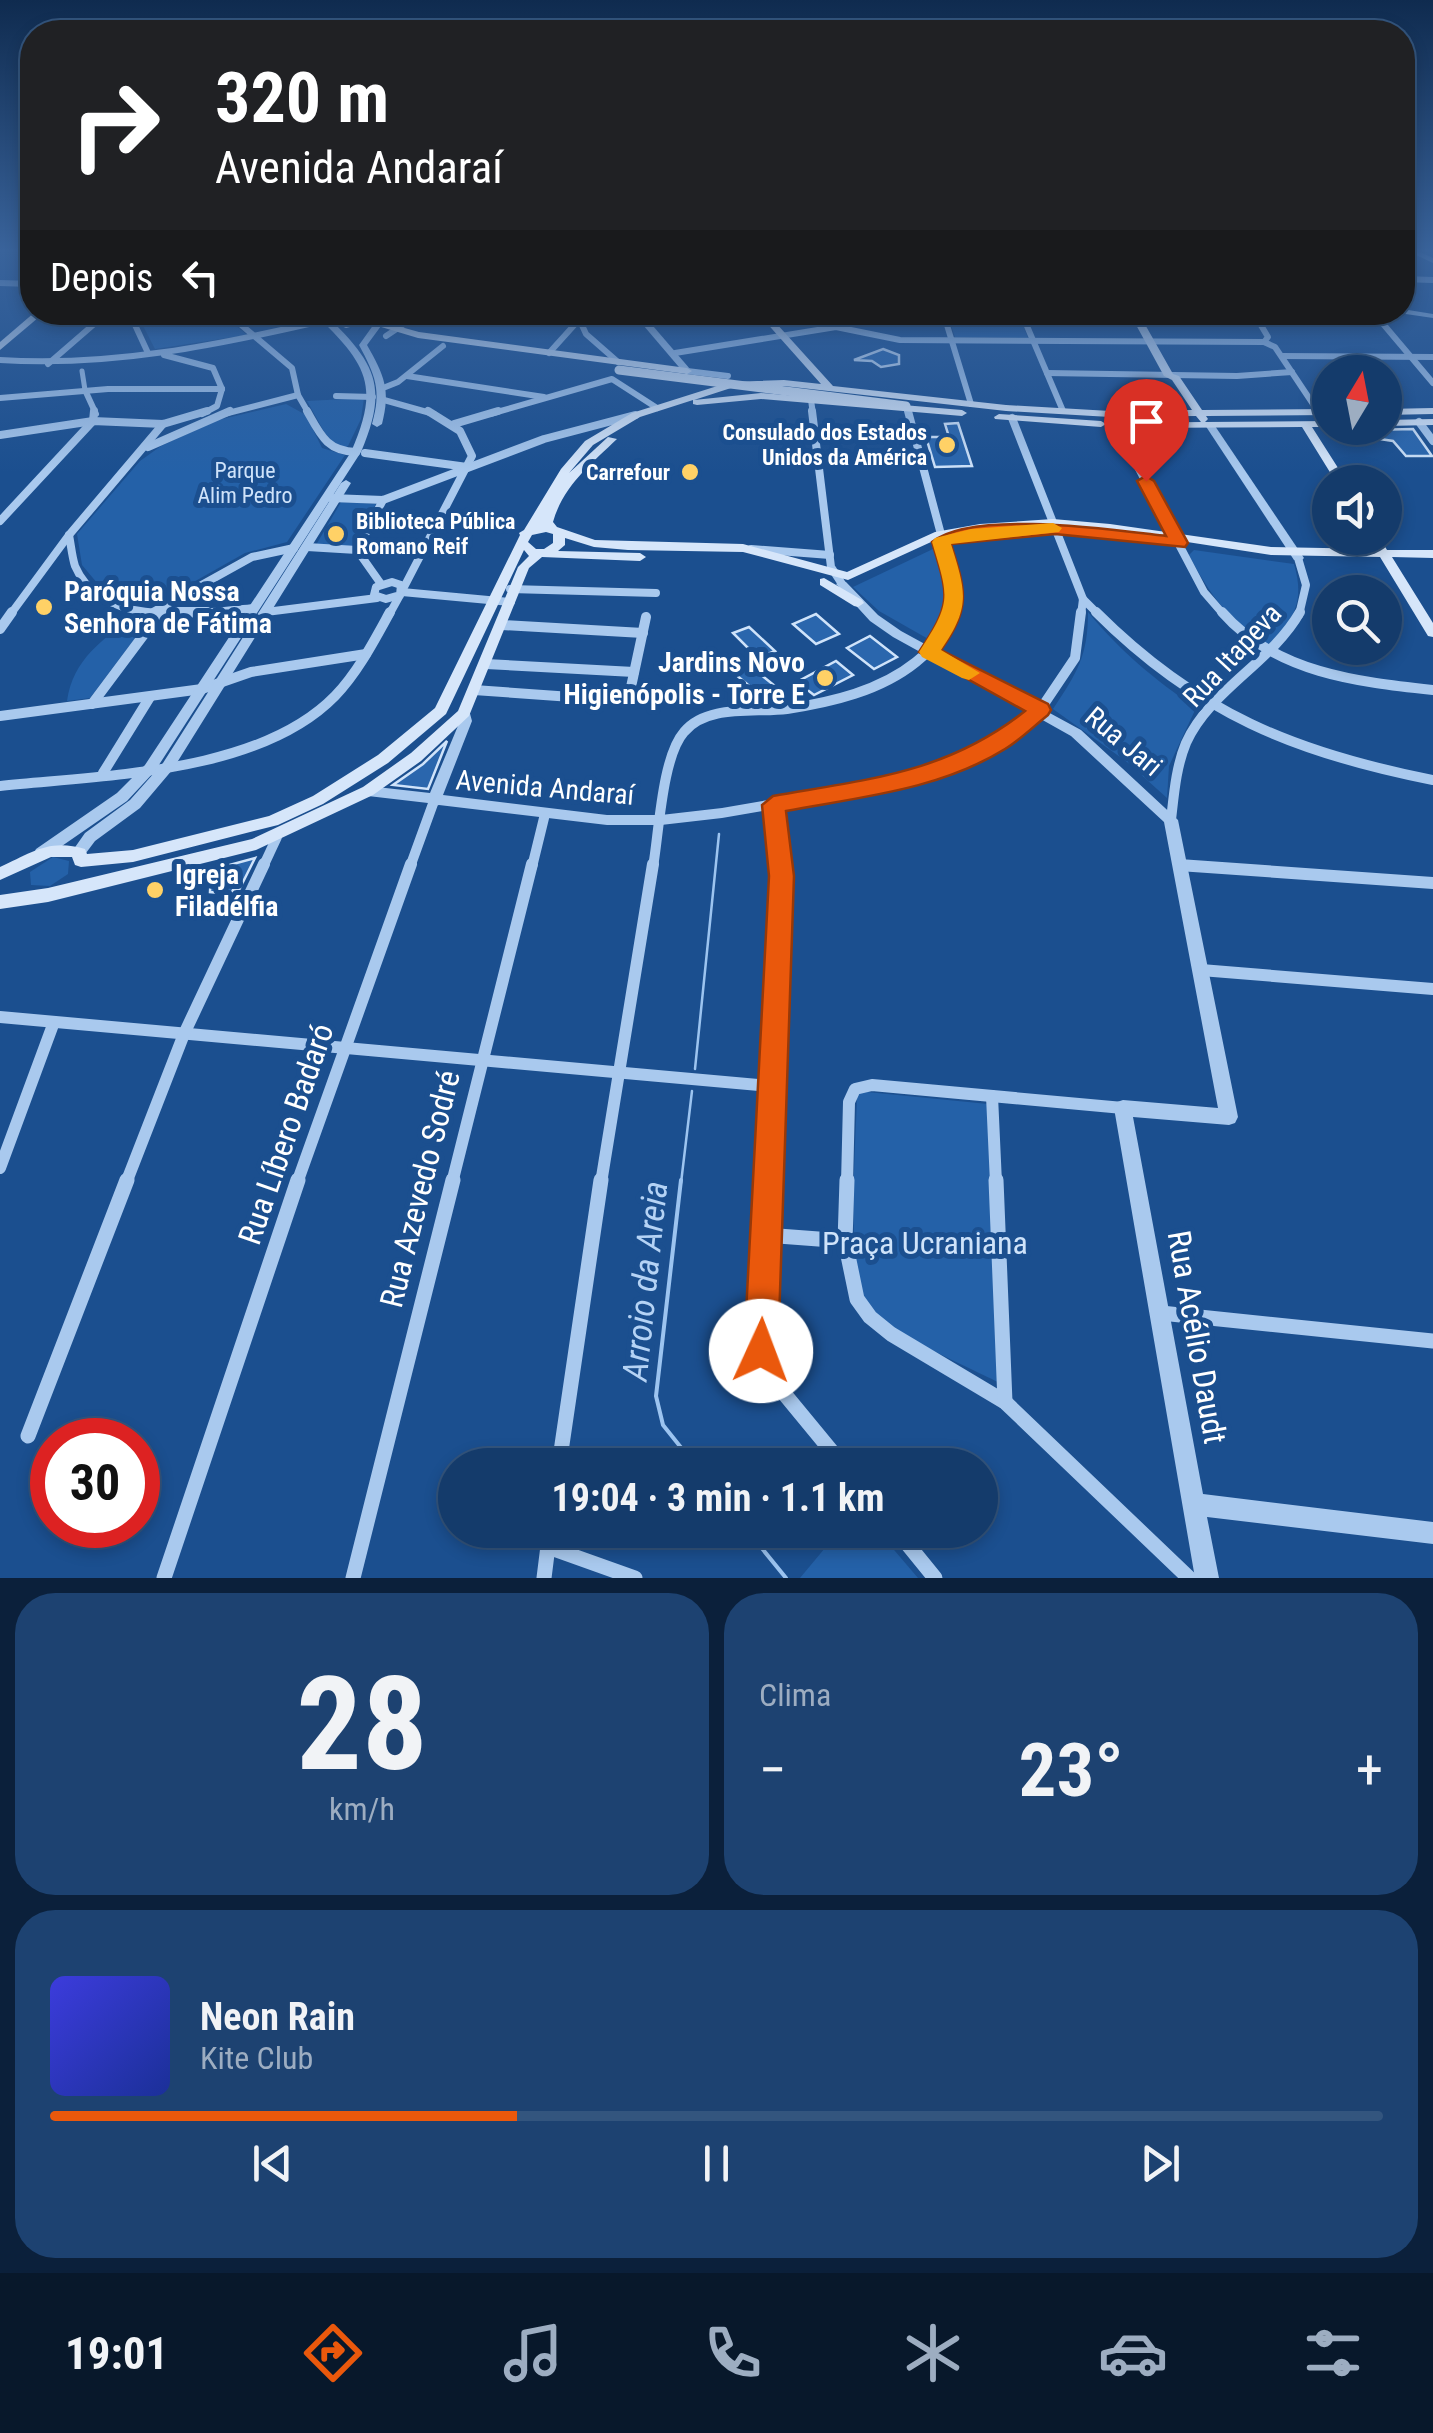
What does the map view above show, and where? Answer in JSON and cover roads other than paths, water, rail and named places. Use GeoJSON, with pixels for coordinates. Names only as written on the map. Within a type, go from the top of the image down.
{"type":"FeatureCollection","features":[{"type":"Feature","properties":{"kind":"main road"},"geometry":{"type":"LineString","coordinates":[[0,347],[19,326]]}},
{"type":"Feature","properties":{"kind":"main road"},"geometry":{"type":"LineString","coordinates":[[0,338],[21,326]]}},
{"type":"Feature","properties":{"kind":"main road"},"geometry":{"type":"LineString","coordinates":[[363,326],[443,346],[962,414],[1116,424],[1312,424]]}},
{"type":"Feature","properties":{"kind":"main road"},"geometry":{"type":"LineString","coordinates":[[773,326],[830,388]]}},
{"type":"Feature","properties":{"kind":"main road"},"geometry":{"type":"LineString","coordinates":[[1143,326],[1156,341]]}},
{"type":"Feature","properties":{"kind":"main road"},"geometry":{"type":"LineString","coordinates":[[1149,326],[1174,377],[1210,426]]}},
{"type":"Feature","properties":{"kind":"main road"},"geometry":{"type":"LineString","coordinates":[[390,333],[549,353],[616,370],[687,371]]}},
{"type":"Feature","properties":{"kind":"main road"},"geometry":{"type":"LineString","coordinates":[[760,382],[748,390],[762,396]]}},
{"type":"Feature","properties":{"kind":"main road"},"geometry":{"type":"LineString","coordinates":[[0,874],[60,848],[79,856],[132,856],[274,821],[358,776],[442,711],[524,537],[565,470],[589,443],[636,415],[730,385],[760,382],[1063,411],[1199,415],[1312,412]]}},
{"type":"Feature","properties":{"kind":"main road"},"geometry":{"type":"LineString","coordinates":[[812,400],[828,396],[830,388]]}},
{"type":"Feature","properties":{"kind":"main road"},"geometry":{"type":"LineString","coordinates":[[0,902],[277,838],[368,791],[416,757],[464,713],[480,691],[507,625],[524,567],[559,544],[548,516],[600,447],[622,432],[697,402],[762,396],[907,408]]}},
{"type":"Feature","properties":{"kind":"main road"},"geometry":{"type":"LineString","coordinates":[[1402,412],[1433,411]]}},
{"type":"Feature","properties":{"kind":"main road"},"geometry":{"type":"LineString","coordinates":[[1402,422],[1433,422]]}},
{"type":"Feature","properties":{"kind":"main road"},"geometry":{"type":"LineString","coordinates":[[1305,424],[1330,465]]}},
{"type":"Feature","properties":{"kind":"main road"},"geometry":{"type":"LineString","coordinates":[[524,537],[528,550],[541,554],[748,559],[834,580],[860,581],[940,538],[1054,525],[1297,555],[1433,557]]}},
{"type":"Feature","properties":{"kind":"main road"},"geometry":{"type":"LineString","coordinates":[[524,537],[556,531],[628,546],[743,548],[834,580],[858,603]]}},
{"type":"Feature","properties":{"kind":"main road"},"geometry":{"type":"LineString","coordinates":[[1386,556],[1433,632]]}},
{"type":"Feature","properties":{"kind":"main road"},"geometry":{"type":"LineString","coordinates":[[442,711],[464,713]]}},
{"type":"Feature","properties":{"kind":"main road"},"geometry":{"type":"LineString","coordinates":[[62,889],[78,872],[79,856]]}},
{"type":"Feature","properties":{"kind":"main road"},"geometry":{"type":"LineString","coordinates":[[31,860],[20,884],[23,891],[34,896]]}},
{"type":"Feature","properties":{"kind":"street"},"geometry":{"type":"LineString","coordinates":[[46,365],[92,326]]}},
{"type":"Feature","properties":{"kind":"street"},"geometry":{"type":"LineString","coordinates":[[135,326],[148,353]]}},
{"type":"Feature","properties":{"kind":"street"},"geometry":{"type":"LineString","coordinates":[[243,326],[292,368],[298,396],[325,442],[335,450],[363,448],[468,467]]}},
{"type":"Feature","properties":{"kind":"street"},"geometry":{"type":"LineString","coordinates":[[0,360],[46,365],[256,336],[295,326]]}},
{"type":"Feature","properties":{"kind":"street"},"geometry":{"type":"LineString","coordinates":[[338,326],[367,367],[378,393]]}},
{"type":"Feature","properties":{"kind":"street"},"geometry":{"type":"LineString","coordinates":[[390,333],[401,326]]}},
{"type":"Feature","properties":{"kind":"street"},"geometry":{"type":"LineString","coordinates":[[549,353],[574,326]]}},
{"type":"Feature","properties":{"kind":"street"},"geometry":{"type":"LineString","coordinates":[[580,326],[616,370],[657,408]]}},
{"type":"Feature","properties":{"kind":"street"},"geometry":{"type":"LineString","coordinates":[[648,326],[687,371],[728,376]]}},
{"type":"Feature","properties":{"kind":"street"},"geometry":{"type":"LineString","coordinates":[[948,326],[971,404]]}},
{"type":"Feature","properties":{"kind":"street"},"geometry":{"type":"LineString","coordinates":[[1028,326],[1063,411]]}},
{"type":"Feature","properties":{"kind":"street"},"geometry":{"type":"LineString","coordinates":[[1261,326],[1268,337],[1264,342]]}},
{"type":"Feature","properties":{"kind":"street"},"geometry":{"type":"LineString","coordinates":[[1385,326],[1433,383]]}},
{"type":"Feature","properties":{"kind":"street"},"geometry":{"type":"LineString","coordinates":[[675,353],[842,328],[895,340],[1264,342],[1282,356],[1312,396]]}},
{"type":"Feature","properties":{"kind":"street"},"geometry":{"type":"LineString","coordinates":[[0,866],[31,860],[122,797],[150,768],[278,583],[363,448],[380,375],[363,345],[374,329]]}},
{"type":"Feature","properties":{"kind":"street"},"geometry":{"type":"LineString","coordinates":[[378,393],[407,376],[443,346]]}},
{"type":"Feature","properties":{"kind":"street"},"geometry":{"type":"LineString","coordinates":[[0,435],[93,421],[163,424],[208,412],[216,406],[222,389],[213,368],[197,361],[148,353]]}},
{"type":"Feature","properties":{"kind":"street"},"geometry":{"type":"LineString","coordinates":[[1282,356],[1433,357]]}},
{"type":"Feature","properties":{"kind":"street"},"geometry":{"type":"LineString","coordinates":[[336,396],[378,393],[414,407],[416,415],[452,422],[550,398],[616,370]]}},
{"type":"Feature","properties":{"kind":"street"},"geometry":{"type":"LineString","coordinates":[[0,521],[93,421],[96,415],[82,371]]}},
{"type":"Feature","properties":{"kind":"street"},"geometry":{"type":"LineString","coordinates":[[1047,373],[1174,377],[1292,372]]}},
{"type":"Feature","properties":{"kind":"street"},"geometry":{"type":"LineString","coordinates":[[407,376],[550,398]]}},
{"type":"Feature","properties":{"kind":"street"},"geometry":{"type":"LineString","coordinates":[[0,398],[85,390],[222,389]]}},
{"type":"Feature","properties":{"kind":"street"},"geometry":{"type":"LineString","coordinates":[[140,451],[231,411],[298,396]]}},
{"type":"Feature","properties":{"kind":"street"},"geometry":{"type":"LineString","coordinates":[[812,400],[834,580]]}},
{"type":"Feature","properties":{"kind":"street"},"geometry":{"type":"LineString","coordinates":[[561,1448],[616,1072],[673,750],[688,726],[714,714],[803,709],[850,697],[929,652],[950,622],[955,604],[954,584],[907,408]]}},
{"type":"Feature","properties":{"kind":"street"},"geometry":{"type":"LineString","coordinates":[[332,498],[383,500],[544,439],[636,415]]}},
{"type":"Feature","properties":{"kind":"street","name":"Avenida Andaraí"},"geometry":{"type":"LineString","coordinates":[[368,791],[545,814],[661,820],[912,780],[998,743],[1040,710],[1057,690],[1075,658],[1083,599],[1012,418]]}},
{"type":"Feature","properties":{"kind":"street"},"geometry":{"type":"LineString","coordinates":[[0,786],[168,766],[241,749],[299,723],[332,699],[366,654],[468,467],[472,456],[469,438],[452,422]]}},
{"type":"Feature","properties":{"kind":"street"},"geometry":{"type":"LineString","coordinates":[[1419,422],[1433,441]]}},
{"type":"Feature","properties":{"kind":"street"},"geometry":{"type":"LineString","coordinates":[[0,628],[69,535],[163,424]]}},
{"type":"Feature","properties":{"kind":"street"},"geometry":{"type":"LineString","coordinates":[[1116,424],[1214,606],[1247,637],[1271,652],[1357,683],[1433,690]]}},
{"type":"Feature","properties":{"kind":"street","name":"Rua Itapeva"},"geometry":{"type":"LineString","coordinates":[[1170,820],[1184,751],[1209,707],[1271,652],[1299,620],[1308,586],[1297,555],[1210,426]]}},
{"type":"Feature","properties":{"kind":"street"},"geometry":{"type":"LineString","coordinates":[[357,550],[383,500]]}},
{"type":"Feature","properties":{"kind":"street"},"geometry":{"type":"LineString","coordinates":[[69,535],[70,560],[89,591],[118,605],[156,612],[260,610],[386,600],[401,592],[513,596],[656,592]]}},
{"type":"Feature","properties":{"kind":"street"},"geometry":{"type":"LineString","coordinates":[[91,704],[156,612],[252,557],[300,548],[357,550]]}},
{"type":"Feature","properties":{"kind":"street"},"geometry":{"type":"LineString","coordinates":[[743,548],[830,555]]}},
{"type":"Feature","properties":{"kind":"street"},"geometry":{"type":"LineString","coordinates":[[357,550],[381,584]]}},
{"type":"Feature","properties":{"kind":"street"},"geometry":{"type":"LineString","coordinates":[[377,598],[374,591],[381,584],[397,583],[401,592]]}},
{"type":"Feature","properties":{"kind":"street"},"geometry":{"type":"LineString","coordinates":[[1083,599],[1139,657],[1209,707],[1328,758],[1433,780]]}},
{"type":"Feature","properties":{"kind":"street","name":"Rua Jari"},"geometry":{"type":"LineString","coordinates":[[858,603],[897,634],[1040,710],[1107,757],[1170,820]]}},
{"type":"Feature","properties":{"kind":"street"},"geometry":{"type":"LineString","coordinates":[[0,616],[12,610]]}},
{"type":"Feature","properties":{"kind":"street"},"geometry":{"type":"LineString","coordinates":[[79,856],[90,837],[134,804],[168,766],[224,682],[260,610]]}},
{"type":"Feature","properties":{"kind":"street"},"geometry":{"type":"LineString","coordinates":[[480,691],[626,701],[646,617]]}},
{"type":"Feature","properties":{"kind":"street"},"geometry":{"type":"LineString","coordinates":[[507,625],[642,633]]}},
{"type":"Feature","properties":{"kind":"street"},"geometry":{"type":"LineString","coordinates":[[0,716],[202,689],[314,659],[366,654]]}},
{"type":"Feature","properties":{"kind":"street"},"geometry":{"type":"LineString","coordinates":[[492,665],[634,672]]}},
{"type":"Feature","properties":{"kind":"street"},"geometry":{"type":"LineString","coordinates":[[103,773],[150,697]]}},
{"type":"Feature","properties":{"kind":"street","name":"Rua Líbero Badaró"},"geometry":{"type":"LineString","coordinates":[[164,1578],[343,1048],[431,799],[466,721],[464,713]]}},
{"type":"Feature","properties":{"kind":"street"},"geometry":{"type":"LineString","coordinates":[[773,805],[782,876],[764,1235],[763,1363],[830,1448]]}},
{"type":"Feature","properties":{"kind":"street","name":"Rua Azevedo Sodré"},"geometry":{"type":"LineString","coordinates":[[353,1578],[480,1060],[545,814]]}},
{"type":"Feature","properties":{"kind":"street"},"geometry":{"type":"LineString","coordinates":[[1170,820],[1228,1118],[872,1085],[855,1088],[848,1102],[845,1241],[857,1299],[870,1317],[891,1334],[1005,1402],[1189,1578]]}},
{"type":"Feature","properties":{"kind":"street"},"geometry":{"type":"LineString","coordinates":[[28,1436],[184,1034],[277,838]]}},
{"type":"Feature","properties":{"kind":"street"},"geometry":{"type":"LineString","coordinates":[[1180,865],[1433,883]]}},
{"type":"Feature","properties":{"kind":"street"},"geometry":{"type":"LineString","coordinates":[[1200,970],[1433,988]]}},
{"type":"Feature","properties":{"kind":"street"},"geometry":{"type":"LineString","coordinates":[[0,1017],[770,1086]]}},
{"type":"Feature","properties":{"kind":"street"},"geometry":{"type":"LineString","coordinates":[[0,1168],[54,1022]]}},
{"type":"Feature","properties":{"kind":"street"},"geometry":{"type":"LineString","coordinates":[[992,1096],[1005,1402]]}},
{"type":"Feature","properties":{"kind":"street","name":"Rua Acélio Daudt"},"geometry":{"type":"LineString","coordinates":[[1124,1108],[1206,1578]]}},
{"type":"Feature","properties":{"kind":"street"},"geometry":{"type":"LineString","coordinates":[[764,1235],[845,1241]]}},
{"type":"Feature","properties":{"kind":"street"},"geometry":{"type":"LineString","coordinates":[[1160,1313],[1433,1341]]}},
{"type":"Feature","properties":{"kind":"street"},"geometry":{"type":"LineString","coordinates":[[1193,1504],[1433,1532]]}},
{"type":"Feature","properties":{"kind":"street"},"geometry":{"type":"LineString","coordinates":[[544,1578],[548,1548]]}},
{"type":"Feature","properties":{"kind":"street"},"geometry":{"type":"LineString","coordinates":[[570,1548],[635,1578]]}},
{"type":"Feature","properties":{"kind":"street"},"geometry":{"type":"LineString","coordinates":[[911,1548],[935,1578]]}},
{"type":"Feature","properties":{"kind":"waterway","name":"Arroio da Areia"},"geometry":{"type":"LineString","coordinates":[[695,1069],[719,834]]}},
{"type":"Feature","properties":{"kind":"waterway","name":"Arroio da Areia"},"geometry":{"type":"LineString","coordinates":[[681,1183],[692,1091]]}},
{"type":"Feature","properties":{"kind":"waterway","name":"Arroio da Areia"},"geometry":{"type":"LineString","coordinates":[[681,1180],[656,1396],[663,1425],[681,1448]]}},
{"type":"Feature","properties":{"kind":"waterway","name":"Arroio da Areia"},"geometry":{"type":"LineString","coordinates":[[762,1548],[786,1578]]}},
{"type":"Feature","properties":{"kind":"place","name":"Consulado dos Estados Unidos da América"},"geometry":{"type":"Point","coordinates":[947,445]}},
{"type":"Feature","properties":{"kind":"place","name":"Carrefour"},"geometry":{"type":"Point","coordinates":[690,472]}},
{"type":"Feature","properties":{"kind":"place","name":"Biblioteca Pública Romano Reif"},"geometry":{"type":"Point","coordinates":[336,534]}},
{"type":"Feature","properties":{"kind":"place","name":"Paróquia Nossa Senhora de Fátima"},"geometry":{"type":"Point","coordinates":[44,607]}},
{"type":"Feature","properties":{"kind":"place","name":"Jardins Novo Higienópolis - Torre E"},"geometry":{"type":"Point","coordinates":[825,678]}},
{"type":"Feature","properties":{"kind":"place","name":"Igreja Filadélfia"},"geometry":{"type":"Point","coordinates":[155,890]}},
{"type":"Feature","properties":{"kind":"park label","name":"Parque Alim Pedro"},"geometry":{"type":"Point","coordinates":[245,482]}},
{"type":"Feature","properties":{"kind":"park label","name":"Praça Ucraniana"},"geometry":{"type":"Point","coordinates":[925,1243]}}]}
